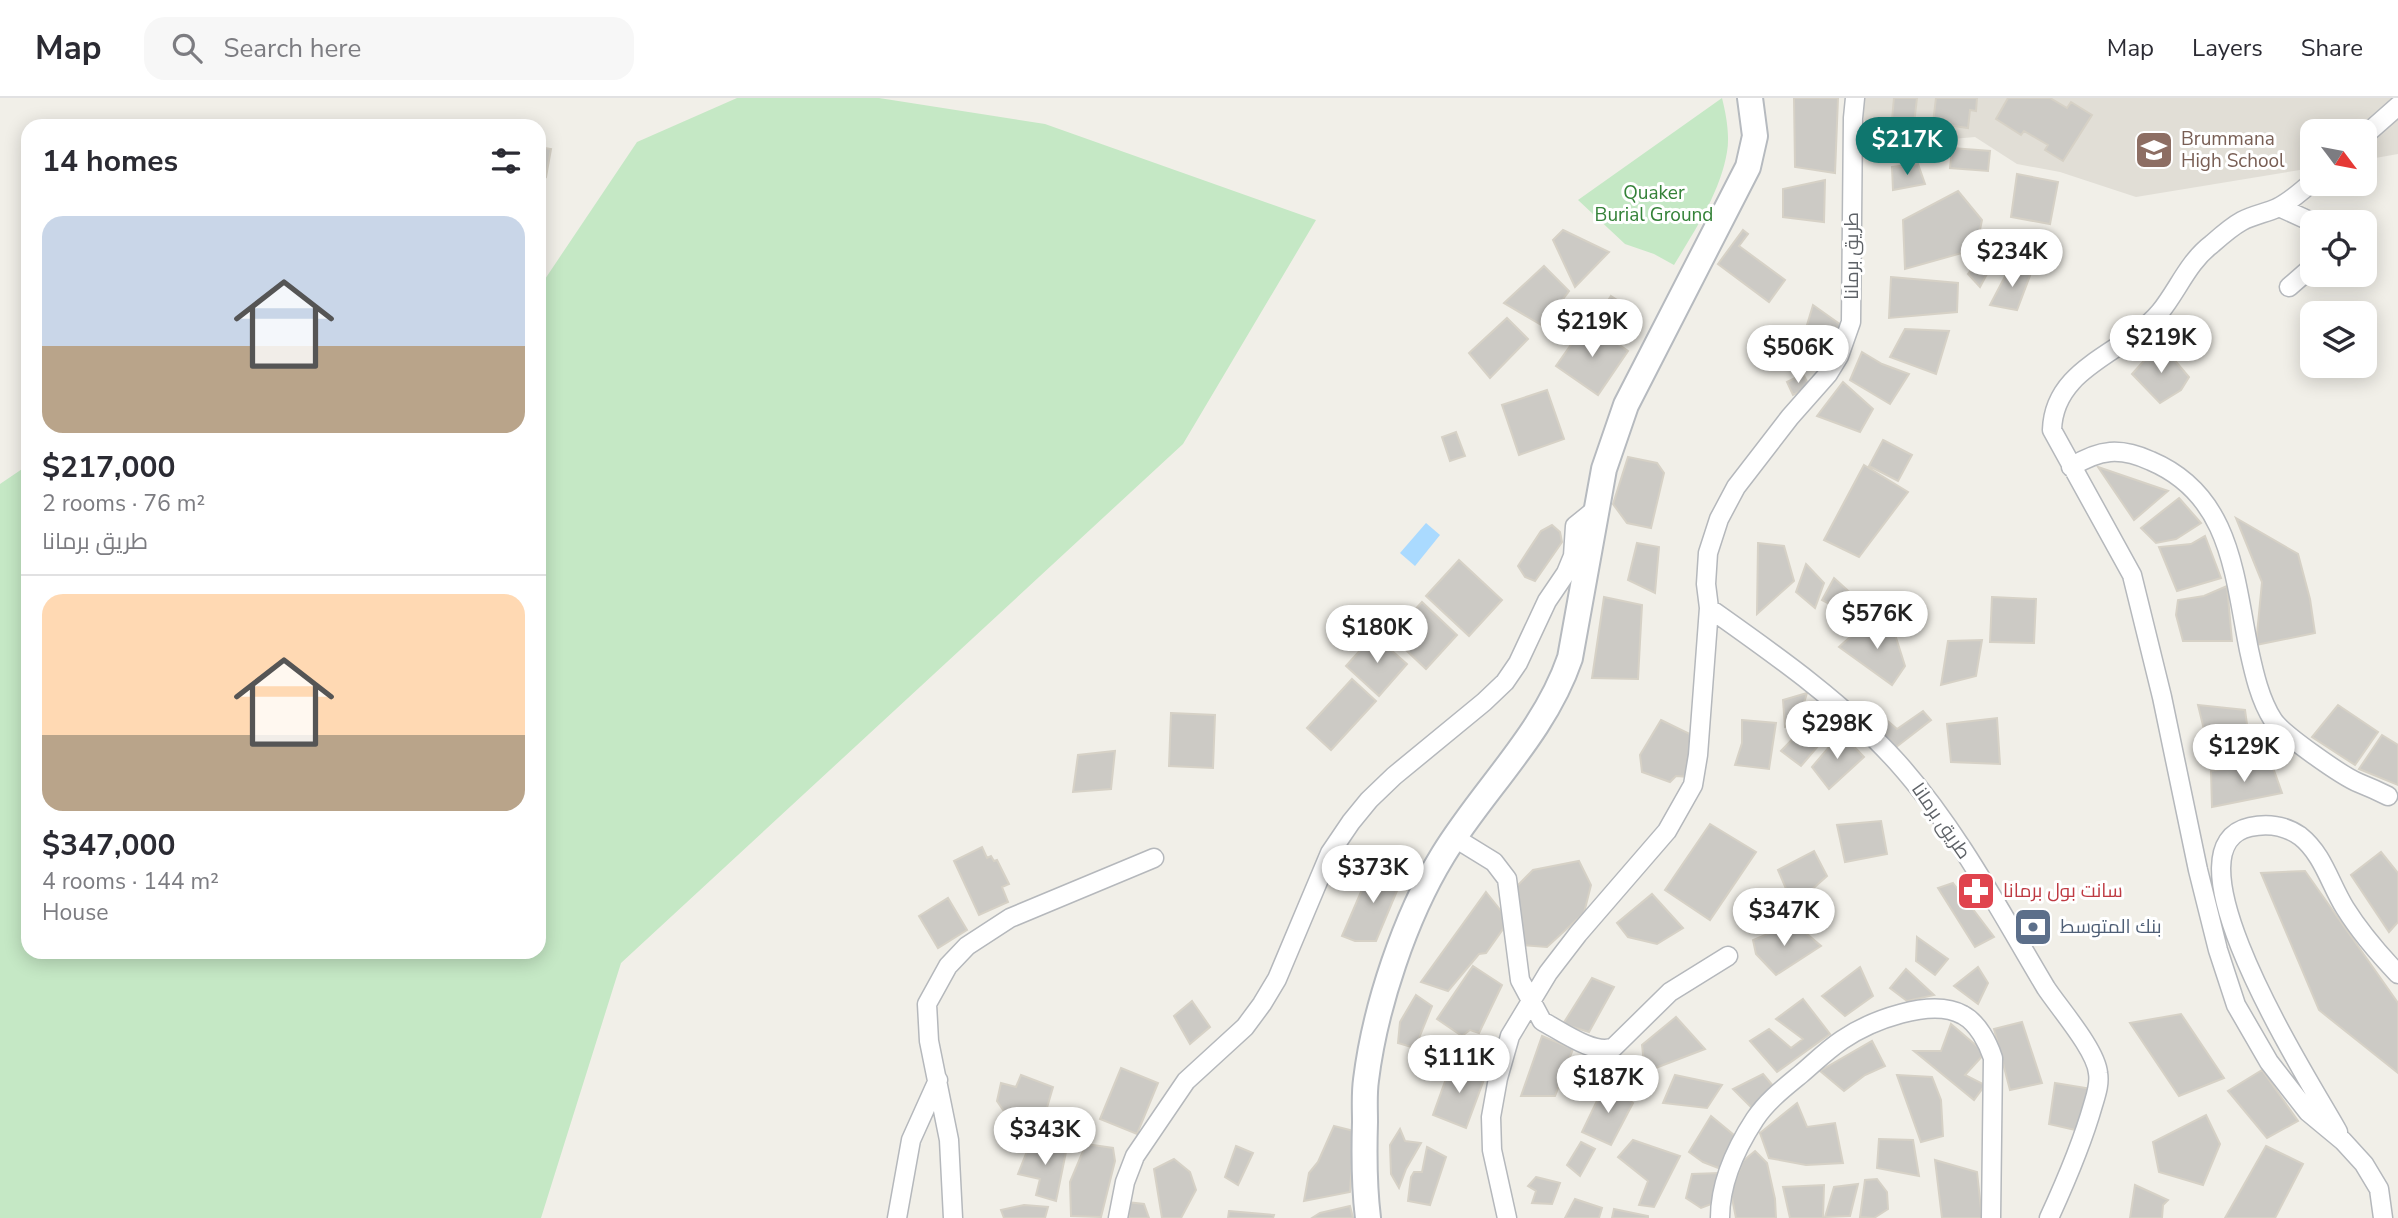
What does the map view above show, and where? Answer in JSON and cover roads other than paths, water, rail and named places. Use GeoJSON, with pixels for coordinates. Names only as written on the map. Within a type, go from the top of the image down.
{"type":"FeatureCollection","features":[{"type":"Feature","properties":{"kind":"main road"},"geometry":{"type":"LineString","coordinates":[[1368,1218],[1364,1185],[1366,1082],[1375,1026],[1400,946],[1417,905],[1443,855],[1535,729],[1562,680],[1570,659],[1604,469],[1626,405],[1748,167],[1755,136],[1750,98]]}},
{"type":"Feature","properties":{"kind":"street","name":"طريق برمانا"},"geometry":{"type":"LineString","coordinates":[[1855,98],[1851,322],[1839,356],[1828,374],[1790,417],[1736,487],[1718,519],[1708,553],[1706,584],[1709,608],[1836,704],[1897,762],[1937,812],[2060,1009],[2090,1051],[2098,1072],[2097,1089],[2087,1129],[2073,1167],[2049,1218]]}},
{"type":"Feature","properties":{"kind":"street"},"geometry":{"type":"LineString","coordinates":[[2377,125],[2398,106]]}},
{"type":"Feature","properties":{"kind":"street"},"geometry":{"type":"LineString","coordinates":[[2300,192],[2279,207],[2242,221],[2208,246],[2183,275],[2160,312],[2135,335],[2084,370],[2067,387],[2057,401],[2052,430],[2132,575],[2162,697],[2198,870],[2218,950],[2236,1005],[2269,1062],[2308,1112],[2343,1141],[2364,1164],[2379,1189],[2383,1218]]}},
{"type":"Feature","properties":{"kind":"street"},"geometry":{"type":"LineString","coordinates":[[2279,207],[2300,217]]}},
{"type":"Feature","properties":{"kind":"street"},"geometry":{"type":"LineString","coordinates":[[2289,287],[2300,277]]}},
{"type":"Feature","properties":{"kind":"street"},"geometry":{"type":"LineString","coordinates":[[2071,467],[2086,457],[2111,450],[2139,455],[2163,466],[2201,495],[2214,515],[2226,545],[2253,671],[2274,722],[2286,734],[2357,782],[2388,796]]}},
{"type":"Feature","properties":{"kind":"street"},"geometry":{"type":"LineString","coordinates":[[1118,1218],[1125,1182],[1135,1156],[1186,1081],[1245,1027],[1262,1004],[1277,979],[1331,853],[1351,822],[1394,776],[1505,682],[1518,663],[1547,601],[1566,573],[1573,556],[1575,526],[1596,509]]}},
{"type":"Feature","properties":{"kind":"street"},"geometry":{"type":"LineString","coordinates":[[1507,1218],[1492,1150],[1491,1117],[1510,1036],[1548,973],[1667,831],[1693,785],[1698,755],[1709,608]]}},
{"type":"Feature","properties":{"kind":"street"},"geometry":{"type":"LineString","coordinates":[[2343,1141],[2273,1020],[2251,974],[2223,901],[2221,864],[2225,845],[2241,829],[2258,825],[2280,825],[2301,837],[2320,859],[2343,906],[2369,943],[2398,974]]}},
{"type":"Feature","properties":{"kind":"street"},"geometry":{"type":"LineString","coordinates":[[1455,838],[1494,862],[1507,878],[1520,979],[1542,1021],[1595,1049],[1606,1051],[1621,1042],[1670,992],[1728,956]]}},
{"type":"Feature","properties":{"kind":"street"},"geometry":{"type":"LineString","coordinates":[[953,1218],[949,1140],[929,1041],[927,1004],[948,966],[967,946],[1010,918],[1154,859]]}},
{"type":"Feature","properties":{"kind":"street"},"geometry":{"type":"LineString","coordinates":[[1720,1218],[1725,1178],[1755,1119],[1773,1098],[1841,1041],[1867,1026],[1901,1014],[1933,1008],[1963,1015],[1982,1034],[1993,1058],[1991,1218]]}},
{"type":"Feature","properties":{"kind":"street"},"geometry":{"type":"LineString","coordinates":[[897,1218],[911,1140],[938,1080]]}},
{"type":"Feature","properties":{"kind":"water"},"geometry":{"type":"Polygon","coordinates":[[[1426,523],[1440,535],[1415,566],[1400,553],[1426,523]]]}},
{"type":"Feature","properties":{"kind":"place","name":"Brummana High School"},"geometry":{"type":"Point","coordinates":[2154,150]}},
{"type":"Feature","properties":{"kind":"place","name":"سانت بول برمانا"},"geometry":{"type":"Point","coordinates":[1976,891]}},
{"type":"Feature","properties":{"kind":"place","name":"بنك المتوسط"},"geometry":{"type":"Point","coordinates":[2033,927]}},
{"type":"Feature","properties":{"kind":"park label","name":"Quaker Burial Ground"},"geometry":{"type":"Point","coordinates":[1654,204]}}]}
